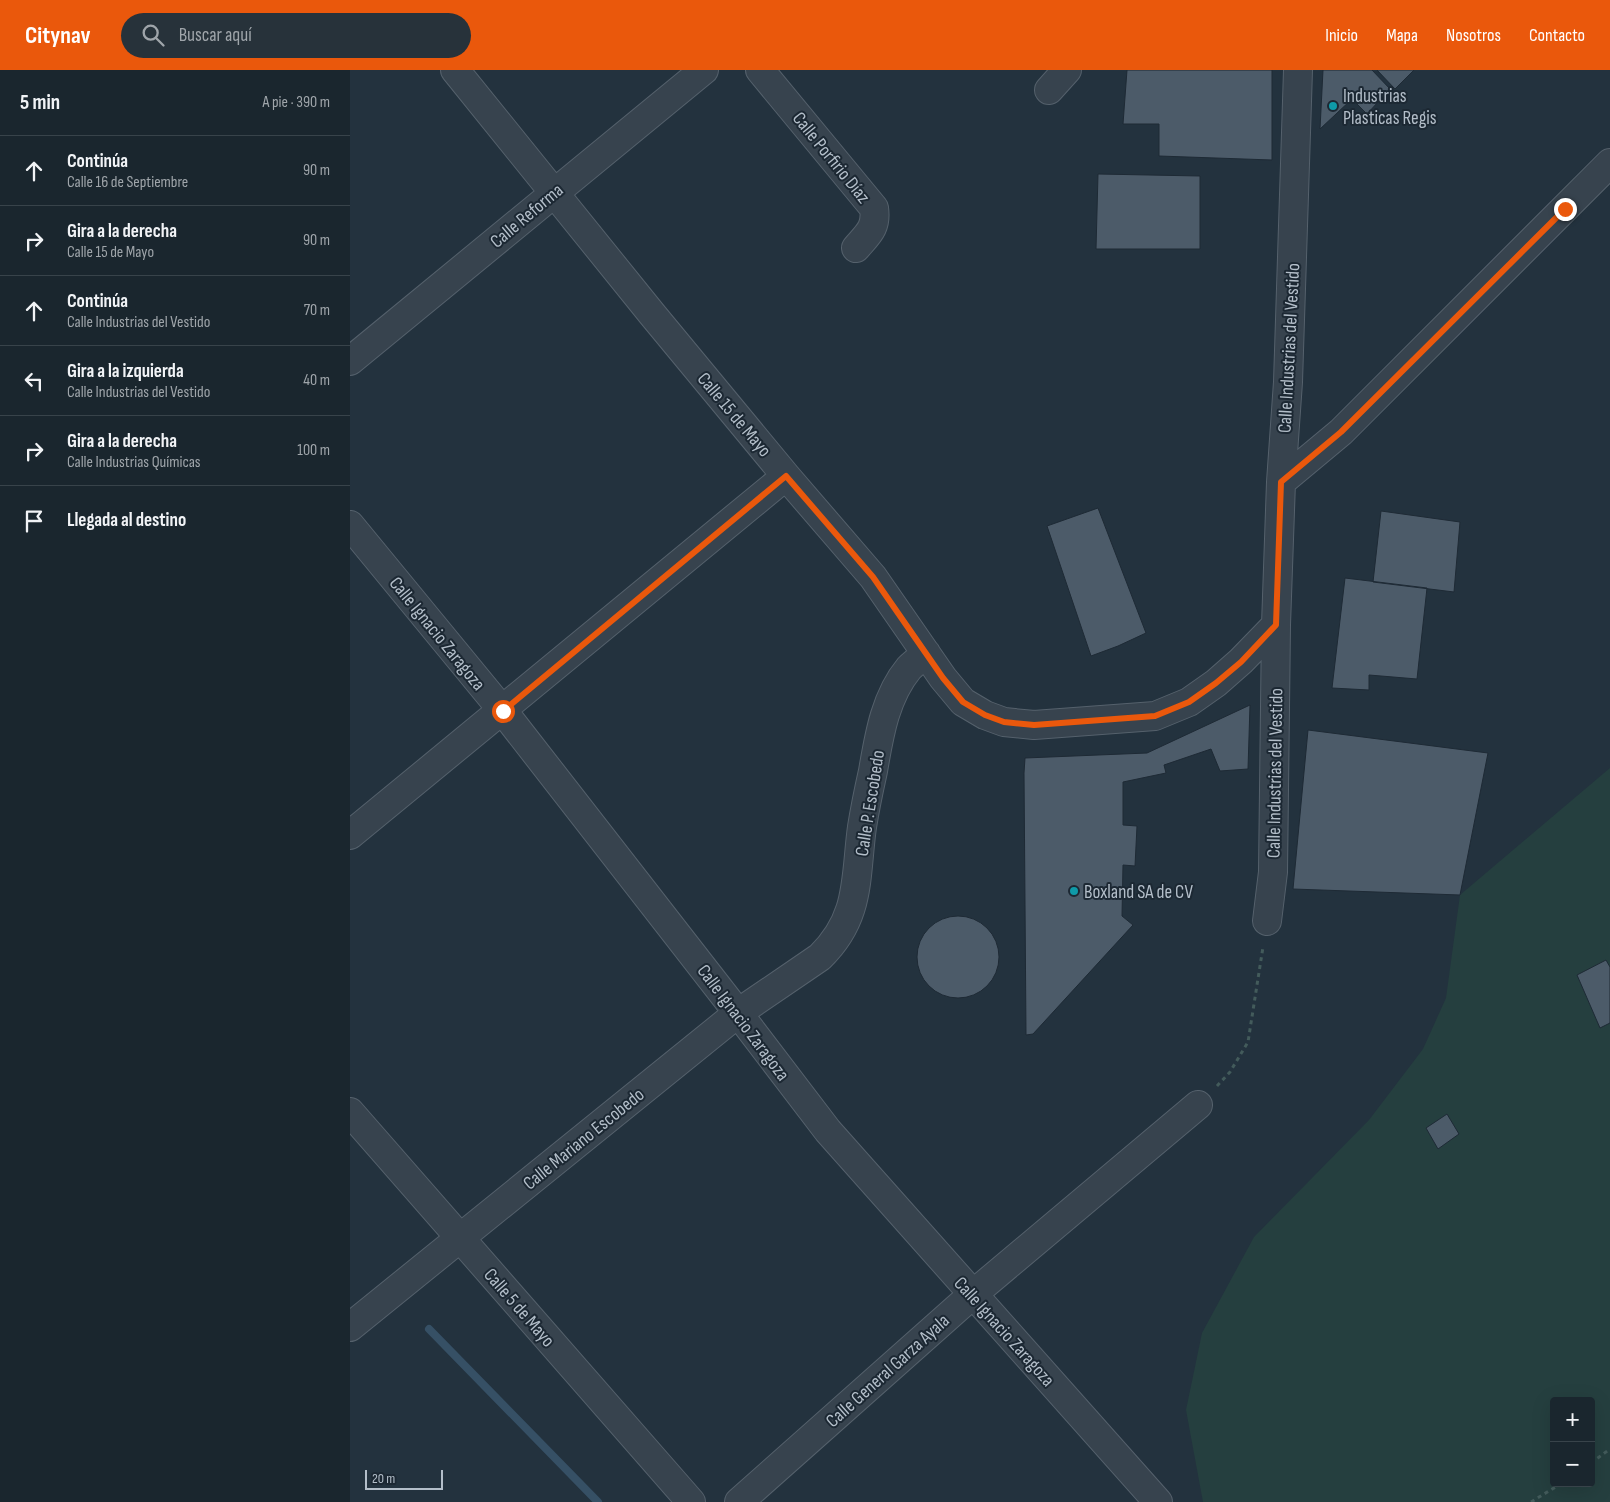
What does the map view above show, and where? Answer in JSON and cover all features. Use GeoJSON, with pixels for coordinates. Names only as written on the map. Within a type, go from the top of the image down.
{"type":"FeatureCollection","features":[{"type":"Feature","properties":{"kind":"street","name":"Calle 15 de Mayo"},"geometry":{"type":"LineString","coordinates":[[455,70],[553,193],[786,476],[873,577],[963,702],[985,715],[1004,722],[1034,725],[1155,716],[1189,702],[1216,683],[1241,662],[1276,625]]}},
{"type":"Feature","properties":{"kind":"street","name":"Calle Reforma"},"geometry":{"type":"LineString","coordinates":[[350,361],[704,70]]}},
{"type":"Feature","properties":{"kind":"street","name":"Calle Porfirio Díaz"},"geometry":{"type":"LineString","coordinates":[[760,70],[874,208],[876,218],[873,228],[856,248]]}},
{"type":"Feature","properties":{"kind":"street"},"geometry":{"type":"LineString","coordinates":[[1049,90],[1067,70]]}},
{"type":"Feature","properties":{"kind":"street","name":"Calle Industrias del Vestido"},"geometry":{"type":"LineString","coordinates":[[1267,921],[1273,872],[1276,625],[1281,482],[1288,382],[1298,70]]}},
{"type":"Feature","properties":{"kind":"street"},"geometry":{"type":"LineString","coordinates":[[1281,482],[1341,432],[1610,163]]}},
{"type":"Feature","properties":{"kind":"street"},"geometry":{"type":"LineString","coordinates":[[350,835],[503,711],[786,476]]}},
{"type":"Feature","properties":{"kind":"street","name":"Calle Ignacio Zaragoza"},"geometry":{"type":"LineString","coordinates":[[350,525],[503,711],[828,1131],[1158,1502]]}},
{"type":"Feature","properties":{"kind":"street","name":"Calle P. Escobedo"},"geometry":{"type":"LineString","coordinates":[[820,956],[837,937],[851,911],[857,884],[862,827],[882,723],[892,697],[902,680],[909,669],[926,653]]}},
{"type":"Feature","properties":{"kind":"street","name":"Calle Mariano Escobedo"},"geometry":{"type":"LineString","coordinates":[[350,1327],[738,1013],[820,956]]}},
{"type":"Feature","properties":{"kind":"street","name":"Calle General Garza Ayala"},"geometry":{"type":"LineString","coordinates":[[739,1502],[972,1295],[1198,1105]]}},
{"type":"Feature","properties":{"kind":"street","name":"Calle 5 de Mayo"},"geometry":{"type":"LineString","coordinates":[[350,1112],[690,1502]]}},
{"type":"Feature","properties":{"kind":"path"},"geometry":{"type":"LineString","coordinates":[[1198,1105],[1230,1072],[1248,1042],[1267,921]]}},
{"type":"Feature","properties":{"kind":"path"},"geometry":{"type":"LineString","coordinates":[[1595,1460],[1610,1449]]}},
{"type":"Feature","properties":{"kind":"path"},"geometry":{"type":"LineString","coordinates":[[1531,1502],[1555,1487]]}},
{"type":"Feature","properties":{"kind":"green space"},"geometry":{"type":"Polygon","coordinates":[[[1610,768],[1610,1502],[1203,1502],[1186,1410],[1202,1333],[1254,1237],[1369,1120],[1423,1049],[1446,998],[1460,895],[1610,768]]]}},
{"type":"Feature","properties":{"kind":"building"},"geometry":{"type":"Polygon","coordinates":[[[1127,70],[1272,70],[1272,160],[1159,156],[1159,124],[1123,124],[1127,70]]]}},
{"type":"Feature","properties":{"kind":"building","name":"Industrias Plasticas Regis"},"geometry":{"type":"Polygon","coordinates":[[[1323,70],[1372,70],[1390,89],[1367,114],[1352,99],[1320,129],[1323,70]]]}},
{"type":"Feature","properties":{"kind":"building"},"geometry":{"type":"Polygon","coordinates":[[[1377,70],[1414,70],[1395,89],[1377,70]]]}},
{"type":"Feature","properties":{"kind":"building"},"geometry":{"type":"Polygon","coordinates":[[[1098,174],[1200,176],[1200,249],[1096,249],[1098,174]]]}},
{"type":"Feature","properties":{"kind":"building"},"geometry":{"type":"Polygon","coordinates":[[[1098,508],[1146,633],[1091,656],[1047,526],[1098,508]]]}},
{"type":"Feature","properties":{"kind":"building"},"geometry":{"type":"Polygon","coordinates":[[[1381,511],[1460,522],[1454,592],[1373,582],[1381,511]]]}},
{"type":"Feature","properties":{"kind":"building"},"geometry":{"type":"Polygon","coordinates":[[[1345,578],[1427,588],[1417,679],[1369,675],[1369,690],[1332,688],[1345,578]]]}},
{"type":"Feature","properties":{"kind":"building","name":"Boxland SA de CV"},"geometry":{"type":"Polygon","coordinates":[[[1250,705],[1248,769],[1220,771],[1211,749],[1164,765],[1166,773],[1123,782],[1123,825],[1137,826],[1135,866],[1123,865],[1122,916],[1133,925],[1033,1034],[1026,1035],[1025,758],[1147,753],[1250,705]]]}},
{"type":"Feature","properties":{"kind":"building"},"geometry":{"type":"Polygon","coordinates":[[[1308,730],[1488,753],[1460,895],[1293,889],[1308,730]]]}},
{"type":"Feature","properties":{"kind":"building"},"geometry":{"type":"Polygon","coordinates":[[[958,916],[974,919],[987,928],[996,941],[999,957],[996,973],[987,986],[974,995],[958,998],[942,995],[929,986],[920,973],[917,957],[920,941],[929,928],[942,919],[958,916]]]}},
{"type":"Feature","properties":{"kind":"building"},"geometry":{"type":"Polygon","coordinates":[[[1606,960],[1610,967],[1610,1023],[1600,1028],[1577,975],[1606,960]]]}},
{"type":"Feature","properties":{"kind":"building"},"geometry":{"type":"Polygon","coordinates":[[[1447,1114],[1459,1134],[1438,1149],[1426,1128],[1447,1114]]]}},
{"type":"Feature","properties":{"kind":"waterway"},"geometry":{"type":"LineString","coordinates":[[429,1329],[598,1502]]}},
{"type":"Feature","properties":{"kind":"place","name":"Industrias Plasticas Regis"},"geometry":{"type":"Point","coordinates":[1333,106]}},
{"type":"Feature","properties":{"kind":"place","name":"Boxland SA de CV"},"geometry":{"type":"Point","coordinates":[1074,891]}},
{"type":"Feature","properties":{"kind":"route"},"geometry":{"type":"LineString","coordinates":[[503,711],[786,476],[873,577],[943,678],[963,702],[985,715],[1004,722],[1034,725],[1070,723],[1155,716],[1189,702],[1241,662],[1276,625],[1281,482],[1341,432],[1565,209]]}}]}
